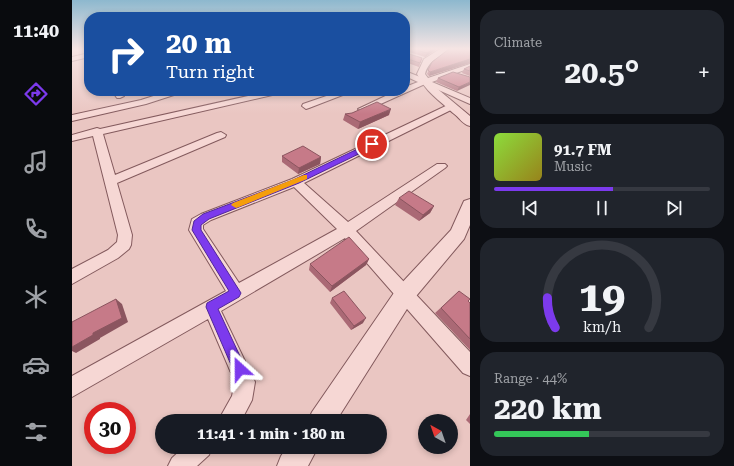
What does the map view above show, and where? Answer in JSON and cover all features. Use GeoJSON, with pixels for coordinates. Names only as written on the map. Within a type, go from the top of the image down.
{"type":"FeatureCollection","features":[{"type":"Feature","properties":{"kind":"street"},"geometry":{"type":"LineString","coordinates":[[421,71],[420,74],[429,89],[452,106],[470,123]]}},
{"type":"Feature","properties":{"kind":"street"},"geometry":{"type":"LineString","coordinates":[[410,88],[458,71]]}},
{"type":"Feature","properties":{"kind":"street"},"geometry":{"type":"LineString","coordinates":[[452,73],[464,77]]}},
{"type":"Feature","properties":{"kind":"street"},"geometry":{"type":"LineString","coordinates":[[410,75],[470,101]]}},
{"type":"Feature","properties":{"kind":"street"},"geometry":{"type":"LineString","coordinates":[[159,96],[143,102],[73,117],[76,136],[258,96]]}},
{"type":"Feature","properties":{"kind":"street"},"geometry":{"type":"LineString","coordinates":[[306,106],[335,96]]}},
{"type":"Feature","properties":{"kind":"street"},"geometry":{"type":"LineString","coordinates":[[354,113],[393,96]]}},
{"type":"Feature","properties":{"kind":"street"},"geometry":{"type":"LineString","coordinates":[[236,293],[196,230],[197,223],[206,217],[296,182],[452,106]]}},
{"type":"Feature","properties":{"kind":"street"},"geometry":{"type":"LineString","coordinates":[[72,277],[114,254],[124,245],[125,235],[97,131]]}},
{"type":"Feature","properties":{"kind":"street"},"geometry":{"type":"LineString","coordinates":[[111,181],[222,135]]}},
{"type":"Feature","properties":{"kind":"street"},"geometry":{"type":"LineString","coordinates":[[72,387],[347,230],[441,166]]}},
{"type":"Feature","properties":{"kind":"street"},"geometry":{"type":"LineString","coordinates":[[296,182],[347,230],[470,366]]}},
{"type":"Feature","properties":{"kind":"street"},"geometry":{"type":"LineString","coordinates":[[326,414],[405,294],[458,234],[470,205]]}},
{"type":"Feature","properties":{"kind":"street"},"geometry":{"type":"LineString","coordinates":[[211,307],[245,382],[242,400],[233,414]]}},
{"type":"Feature","properties":{"kind":"street"},"geometry":{"type":"LineString","coordinates":[[180,466],[193,454]]}},
{"type":"Feature","properties":{"kind":"street"},"geometry":{"type":"LineString","coordinates":[[291,466],[299,454]]}},
{"type":"Feature","properties":{"kind":"building"},"geometry":{"type":"Polygon","coordinates":[[[453,72],[470,77],[470,82],[459,87],[438,78],[453,72]]]}},
{"type":"Feature","properties":{"kind":"building"},"geometry":{"type":"Polygon","coordinates":[[[377,102],[391,109],[360,122],[345,114],[352,113],[377,102]]]}},
{"type":"Feature","properties":{"kind":"building"},"geometry":{"type":"Polygon","coordinates":[[[303,146],[321,157],[299,168],[282,156],[303,146]]]}},
{"type":"Feature","properties":{"kind":"building"},"geometry":{"type":"Polygon","coordinates":[[[409,191],[434,206],[423,215],[399,198],[409,191]]]}},
{"type":"Feature","properties":{"kind":"building"},"geometry":{"type":"Polygon","coordinates":[[[349,237],[369,259],[332,286],[310,264],[349,237]]]}},
{"type":"Feature","properties":{"kind":"building"},"geometry":{"type":"Polygon","coordinates":[[[344,291],[366,318],[354,326],[332,298],[344,291]]]}},
{"type":"Feature","properties":{"kind":"building"},"geometry":{"type":"Polygon","coordinates":[[[459,291],[470,299],[468,301],[470,303],[470,339],[441,308],[459,291]]]}},
{"type":"Feature","properties":{"kind":"building"},"geometry":{"type":"Polygon","coordinates":[[[116,299],[122,318],[93,333],[93,335],[72,347],[72,322],[116,299]]]}},
{"type":"Feature","properties":{"kind":"slow traffic"},"geometry":{"type":"LineString","coordinates":[[236,205],[296,182],[304,177]]}},
{"type":"Feature","properties":{"kind":"route"},"geometry":{"type":"LineString","coordinates":[[240,369],[211,307],[236,293],[196,230],[197,223],[206,217],[296,182],[372,144]]}}]}
